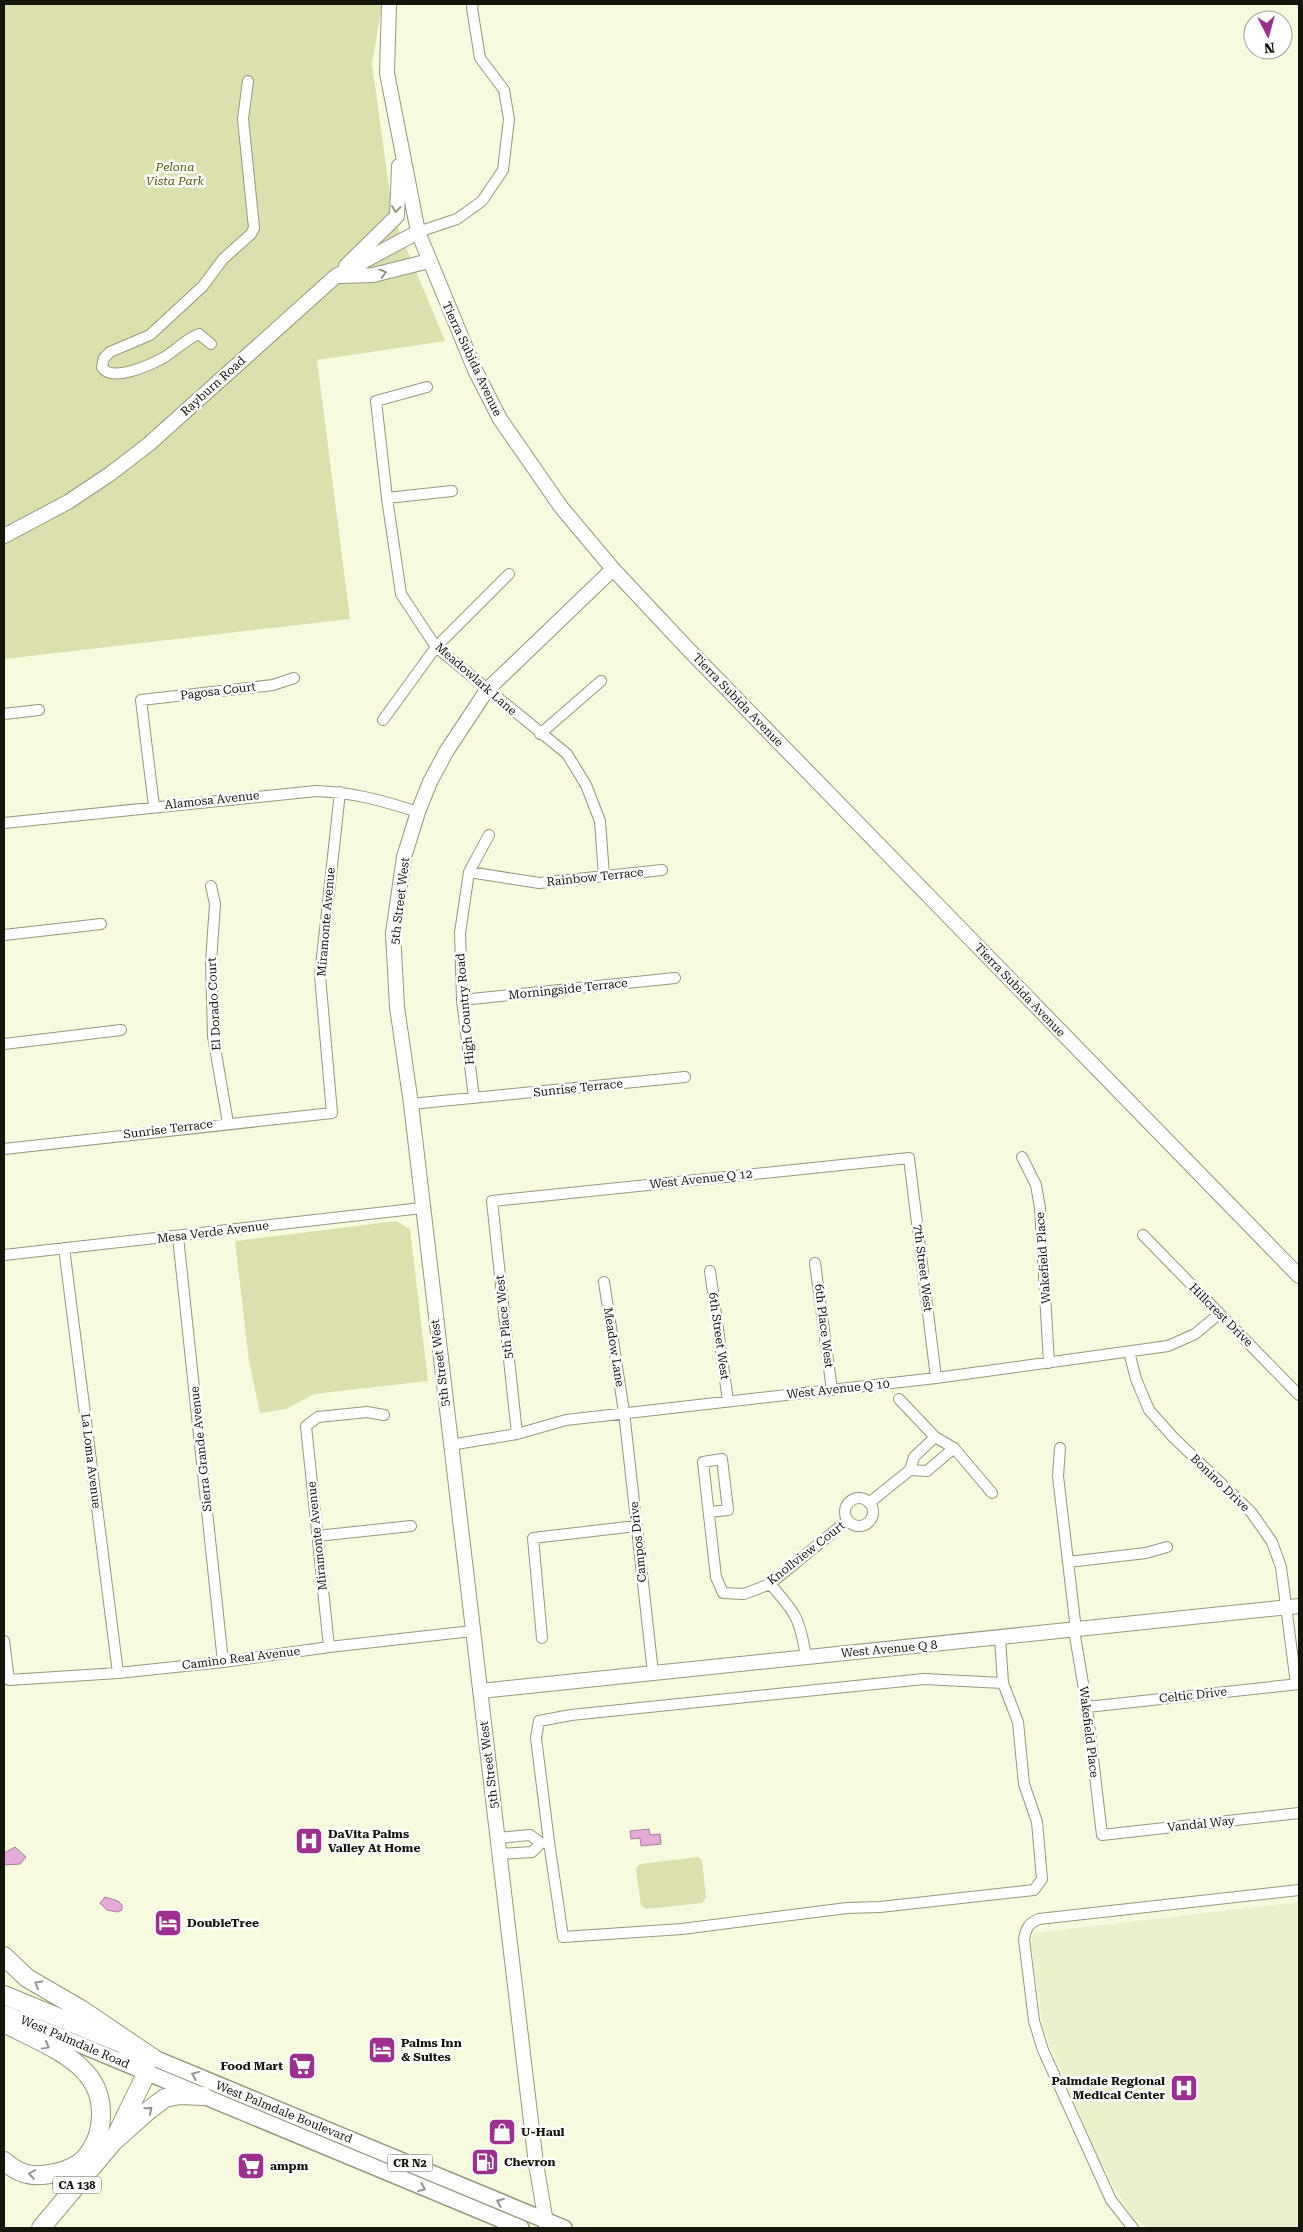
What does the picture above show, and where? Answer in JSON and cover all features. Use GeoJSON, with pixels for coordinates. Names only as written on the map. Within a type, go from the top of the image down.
{"type":"FeatureCollection","features":[{"type":"Feature","properties":{"kind":"highway"},"geometry":{"type":"LineString","coordinates":[[4,1956],[27,1978],[82,2010],[150,2065]]}},
{"type":"Feature","properties":{"kind":"highway"},"geometry":{"type":"LineString","coordinates":[[4,1995],[123,2044],[138,2059],[150,2065]]}},
{"type":"Feature","properties":{"kind":"highway"},"geometry":{"type":"LineString","coordinates":[[4,2023],[65,2056],[84,2070],[95,2084],[101,2105],[100,2126],[83,2160],[65,2170],[40,2176],[14,2169],[4,2161]]}},
{"type":"Feature","properties":{"kind":"highway","name":"CA 138"},"geometry":{"type":"LineString","coordinates":[[41,2228],[112,2142],[150,2065]]}},
{"type":"Feature","properties":{"kind":"highway"},"geometry":{"type":"LineString","coordinates":[[112,2142],[165,2098],[180,2095],[203,2096]]}},
{"type":"Feature","properties":{"kind":"main road","name":"West Palmdale Road"},"geometry":{"type":"LineString","coordinates":[[4,2012],[150,2065]]}},
{"type":"Feature","properties":{"kind":"main road","name":"West Palmdale Boulevard"},"geometry":{"type":"LineString","coordinates":[[150,2065],[237,2093],[403,2160],[546,2224],[564,2228]]}},
{"type":"Feature","properties":{"kind":"main road","name":"West Palmdale Boulevard"},"geometry":{"type":"LineString","coordinates":[[150,2065],[203,2096],[521,2228]]}},
{"type":"Feature","properties":{"kind":"main road"},"geometry":{"type":"LineString","coordinates":[[232,2108],[237,2093]]}},
{"type":"Feature","properties":{"kind":"main road"},"geometry":{"type":"LineString","coordinates":[[275,2126],[286,2124],[321,2135],[334,2132]]}},
{"type":"Feature","properties":{"kind":"main road"},"geometry":{"type":"LineString","coordinates":[[332,2150],[337,2145],[344,2144],[385,2161],[403,2160]]}},
{"type":"Feature","properties":{"kind":"street","name":"Tierra Subida Avenue"},"geometry":{"type":"LineString","coordinates":[[388,4],[387,73],[418,232],[476,370],[500,419],[561,507],[613,569],[1299,1276]]}},
{"type":"Feature","properties":{"kind":"street"},"geometry":{"type":"LineString","coordinates":[[418,232],[457,219],[482,201],[503,170],[509,119],[504,90],[480,58],[472,8],[473,4]]}},
{"type":"Feature","properties":{"kind":"street"},"geometry":{"type":"LineString","coordinates":[[211,344],[199,334],[162,358],[139,368],[113,375],[104,371],[102,362],[110,352],[150,335],[203,286],[223,260],[251,234],[254,228],[243,119],[248,81]]}},
{"type":"Feature","properties":{"kind":"street"},"geometry":{"type":"LineString","coordinates":[[336,276],[397,216],[400,143]]}},
{"type":"Feature","properties":{"kind":"street","name":"Rayburn Road"},"geometry":{"type":"LineString","coordinates":[[4,536],[68,502],[150,444],[336,276],[418,232]]}},
{"type":"Feature","properties":{"kind":"street"},"geometry":{"type":"LineString","coordinates":[[336,276],[373,276],[429,262]]}},
{"type":"Feature","properties":{"kind":"street","name":"Meadowlark Lane"},"geometry":{"type":"LineString","coordinates":[[427,387],[376,402],[401,594],[436,647],[486,690],[567,754],[586,785],[600,820],[604,876]]}},
{"type":"Feature","properties":{"kind":"street"},"geometry":{"type":"LineString","coordinates":[[387,498],[452,491]]}},
{"type":"Feature","properties":{"kind":"street","name":"5th Street West"},"geometry":{"type":"LineString","coordinates":[[546,2224],[536,2164],[411,1104],[396,998],[393,933],[404,857],[418,812],[430,782],[446,752],[486,690],[613,569]]}},
{"type":"Feature","properties":{"kind":"street"},"geometry":{"type":"LineString","coordinates":[[383,720],[436,647],[509,574]]}},
{"type":"Feature","properties":{"kind":"street","name":"Pagosa Court"},"geometry":{"type":"LineString","coordinates":[[154,806],[141,700],[273,685],[294,678]]}},
{"type":"Feature","properties":{"kind":"street"},"geometry":{"type":"LineString","coordinates":[[540,734],[601,681]]}},
{"type":"Feature","properties":{"kind":"street"},"geometry":{"type":"LineString","coordinates":[[4,714],[39,710]]}},
{"type":"Feature","properties":{"kind":"street","name":"Alamosa Avenue"},"geometry":{"type":"LineString","coordinates":[[4,823],[154,806],[316,791],[340,792],[382,800],[418,812]]}},
{"type":"Feature","properties":{"kind":"street","name":"Miramonte Avenue"},"geometry":{"type":"LineString","coordinates":[[332,1113],[320,976],[340,792]]}},
{"type":"Feature","properties":{"kind":"street","name":"High Country Road"},"geometry":{"type":"LineString","coordinates":[[474,1098],[462,1000],[460,933],[469,872],[489,834]]}},
{"type":"Feature","properties":{"kind":"street","name":"Rainbow Terrace"},"geometry":{"type":"LineString","coordinates":[[469,872],[539,883],[662,870]]}},
{"type":"Feature","properties":{"kind":"street","name":"El Dorado Court"},"geometry":{"type":"LineString","coordinates":[[210,886],[214,904],[211,962],[213,1036],[228,1122]]}},
{"type":"Feature","properties":{"kind":"street"},"geometry":{"type":"LineString","coordinates":[[4,936],[101,924]]}},
{"type":"Feature","properties":{"kind":"street","name":"Morningside Terrace"},"geometry":{"type":"LineString","coordinates":[[462,1000],[675,978]]}},
{"type":"Feature","properties":{"kind":"street"},"geometry":{"type":"LineString","coordinates":[[4,1044],[121,1030]]}},
{"type":"Feature","properties":{"kind":"street","name":"Sunrise Terrace"},"geometry":{"type":"LineString","coordinates":[[411,1104],[685,1077]]}},
{"type":"Feature","properties":{"kind":"street","name":"Sunrise Terrace"},"geometry":{"type":"LineString","coordinates":[[4,1149],[228,1122],[332,1113]]}},
{"type":"Feature","properties":{"kind":"street","name":"Wakefield Place"},"geometry":{"type":"LineString","coordinates":[[1022,1157],[1036,1185],[1040,1208],[1049,1363]]}},
{"type":"Feature","properties":{"kind":"street","name":"West Avenue Q 12"},"geometry":{"type":"LineString","coordinates":[[492,1201],[909,1158]]}},
{"type":"Feature","properties":{"kind":"street","name":"7th Street West"},"geometry":{"type":"LineString","coordinates":[[909,1158],[936,1378]]}},
{"type":"Feature","properties":{"kind":"street","name":"5th Place West"},"geometry":{"type":"LineString","coordinates":[[492,1201],[517,1434]]}},
{"type":"Feature","properties":{"kind":"street","name":"Mesa Verde Avenue"},"geometry":{"type":"LineString","coordinates":[[4,1255],[422,1208]]}},
{"type":"Feature","properties":{"kind":"street","name":"Sierra Grande Avenue"},"geometry":{"type":"LineString","coordinates":[[178,1236],[223,1662]]}},
{"type":"Feature","properties":{"kind":"street","name":"Hillcrest Drive"},"geometry":{"type":"LineString","coordinates":[[1143,1236],[1299,1395]]}},
{"type":"Feature","properties":{"kind":"street","name":"La Loma Avenue"},"geometry":{"type":"LineString","coordinates":[[64,1248],[118,1673]]}},
{"type":"Feature","properties":{"kind":"street","name":"6th Place West"},"geometry":{"type":"LineString","coordinates":[[815,1263],[832,1390]]}},
{"type":"Feature","properties":{"kind":"street","name":"6th Street West"},"geometry":{"type":"LineString","coordinates":[[710,1271],[728,1401]]}},
{"type":"Feature","properties":{"kind":"street","name":"Meadow Lane"},"geometry":{"type":"LineString","coordinates":[[604,1282],[624,1412]]}},
{"type":"Feature","properties":{"kind":"street","name":"West Avenue Q 10"},"geometry":{"type":"LineString","coordinates":[[450,1444],[517,1434],[566,1420],[624,1412],[936,1378],[1168,1346],[1195,1334],[1219,1314]]}},
{"type":"Feature","properties":{"kind":"street","name":"Bonino Drive"},"geometry":{"type":"LineString","coordinates":[[1129,1352],[1136,1379],[1149,1410],[1173,1438],[1251,1512],[1272,1542],[1292,1607],[1298,1684]]}},
{"type":"Feature","properties":{"kind":"street"},"geometry":{"type":"LineString","coordinates":[[899,1398],[935,1438],[954,1448],[992,1493]]}},
{"type":"Feature","properties":{"kind":"street","name":"Miramonte Avenue"},"geometry":{"type":"LineString","coordinates":[[329,1646],[306,1426],[318,1417],[367,1412],[384,1415]]}},
{"type":"Feature","properties":{"kind":"street","name":"Campos Drive"},"geometry":{"type":"LineString","coordinates":[[624,1412],[652,1673]]}},
{"type":"Feature","properties":{"kind":"street"},"geometry":{"type":"LineString","coordinates":[[869,1503],[910,1470],[914,1456],[935,1438]]}},
{"type":"Feature","properties":{"kind":"street"},"geometry":{"type":"LineString","coordinates":[[910,1470],[927,1470],[954,1448]]}},
{"type":"Feature","properties":{"kind":"street","name":"Wakefield Place"},"geometry":{"type":"LineString","coordinates":[[1060,1448],[1058,1476],[1075,1630],[1102,1835]]}},
{"type":"Feature","properties":{"kind":"street"},"geometry":{"type":"LineString","coordinates":[[722,1459],[728,1510],[709,1512],[703,1462],[722,1459]]}},
{"type":"Feature","properties":{"kind":"street"},"geometry":{"type":"LineString","coordinates":[[862,1498],[869,1503],[872,1514],[869,1521],[860,1525],[852,1524],[848,1520],[845,1513],[849,1501],[862,1498]]}},
{"type":"Feature","properties":{"kind":"street","name":"Knollview Court"},"geometry":{"type":"LineString","coordinates":[[709,1512],[716,1577],[723,1593],[744,1594],[770,1584],[848,1520]]}},
{"type":"Feature","properties":{"kind":"street"},"geometry":{"type":"LineString","coordinates":[[317,1536],[411,1526]]}},
{"type":"Feature","properties":{"kind":"street"},"geometry":{"type":"LineString","coordinates":[[542,1638],[533,1538],[636,1526]]}},
{"type":"Feature","properties":{"kind":"street"},"geometry":{"type":"LineString","coordinates":[[1068,1562],[1146,1553],[1167,1546]]}},
{"type":"Feature","properties":{"kind":"street"},"geometry":{"type":"LineString","coordinates":[[770,1584],[796,1616],[802,1628],[806,1657]]}},
{"type":"Feature","properties":{"kind":"street","name":"West Avenue Q 8"},"geometry":{"type":"LineString","coordinates":[[480,1691],[1292,1607]]}},
{"type":"Feature","properties":{"kind":"street","name":"Camino Real Avenue"},"geometry":{"type":"LineString","coordinates":[[4,1641],[9,1680],[118,1673],[223,1662],[329,1646],[472,1632]]}},
{"type":"Feature","properties":{"kind":"street"},"geometry":{"type":"LineString","coordinates":[[1000,1638],[1002,1683],[1018,1722],[1024,1784],[1037,1822],[1042,1878],[1034,1890],[880,1907],[847,1908],[682,1929],[562,1937],[545,1843],[536,1738],[539,1721],[571,1715],[924,1679],[1002,1683]]}},
{"type":"Feature","properties":{"kind":"street","name":"Celtic Drive"},"geometry":{"type":"LineString","coordinates":[[1086,1707],[1298,1684]]}},
{"type":"Feature","properties":{"kind":"street","name":"Vandal Way"},"geometry":{"type":"LineString","coordinates":[[1102,1835],[1299,1813]]}},
{"type":"Feature","properties":{"kind":"street"},"geometry":{"type":"LineString","coordinates":[[498,1838],[530,1835],[545,1843]]}},
{"type":"Feature","properties":{"kind":"street"},"geometry":{"type":"LineString","coordinates":[[500,1854],[532,1852],[545,1843]]}},
{"type":"Feature","properties":{"kind":"street"},"geometry":{"type":"LineString","coordinates":[[1133,2228],[1110,2200],[1037,2035],[1024,1939],[1026,1928],[1039,1919],[1299,1890]]}},
{"type":"Feature","properties":{"kind":"shaded area"},"geometry":{"type":"Polygon","coordinates":[[[649,1829],[650,1835],[660,1834],[661,1844],[641,1846],[640,1838],[631,1839],[630,1831],[649,1829]]]}},
{"type":"Feature","properties":{"kind":"shaded area"},"geometry":{"type":"Polygon","coordinates":[[[15,1847],[26,1857],[20,1864],[4,1865],[4,1853],[15,1847]]]}},
{"type":"Feature","properties":{"kind":"shaded area"},"geometry":{"type":"Polygon","coordinates":[[[105,1897],[118,1901],[122,1905],[122,1910],[117,1912],[107,1910],[100,1903],[105,1897]]]}},
{"type":"Feature","properties":{"kind":"shaded area","name":"Palmdale Regional Medical Center"},"geometry":{"type":"Polygon","coordinates":[[[1299,1902],[1299,2228],[1148,2228],[1133,2218],[1115,2189],[1093,2146],[1043,2029],[1031,1941],[1034,1933],[1299,1902]]]}},
{"type":"Feature","properties":{"kind":"green space","name":"Pelona Vista Park"},"geometry":{"type":"Polygon","coordinates":[[[4,4],[382,4],[372,64],[393,216],[445,341],[317,360],[350,619],[4,659],[4,4]]]}},
{"type":"Feature","properties":{"kind":"green space"},"geometry":{"type":"Polygon","coordinates":[[[396,1221],[410,1229],[428,1381],[314,1394],[286,1409],[260,1413],[249,1361],[235,1241],[396,1221]]]}},
{"type":"Feature","properties":{"kind":"green space"},"geometry":{"type":"Polygon","coordinates":[[[698,1857],[702,1860],[706,1898],[702,1903],[646,1909],[641,1905],[636,1869],[640,1864],[698,1857]]]}},
{"type":"Feature","properties":{"kind":"place","name":"DaVita Palms Valley At Home"},"geometry":{"type":"Point","coordinates":[309,1841]}},
{"type":"Feature","properties":{"kind":"place","name":"DoubleTree"},"geometry":{"type":"Point","coordinates":[168,1923]}},
{"type":"Feature","properties":{"kind":"place","name":"Palms Inn & Suites"},"geometry":{"type":"Point","coordinates":[382,2050]}},
{"type":"Feature","properties":{"kind":"place","name":"Food Mart"},"geometry":{"type":"Point","coordinates":[302,2066]}},
{"type":"Feature","properties":{"kind":"place","name":"Palmdale Regional Medical Center"},"geometry":{"type":"Point","coordinates":[1184,2088]}},
{"type":"Feature","properties":{"kind":"place","name":"U-Haul"},"geometry":{"type":"Point","coordinates":[502,2132]}},
{"type":"Feature","properties":{"kind":"place","name":"Chevron"},"geometry":{"type":"Point","coordinates":[485,2162]}},
{"type":"Feature","properties":{"kind":"place","name":"ampm"},"geometry":{"type":"Point","coordinates":[251,2166]}}]}
